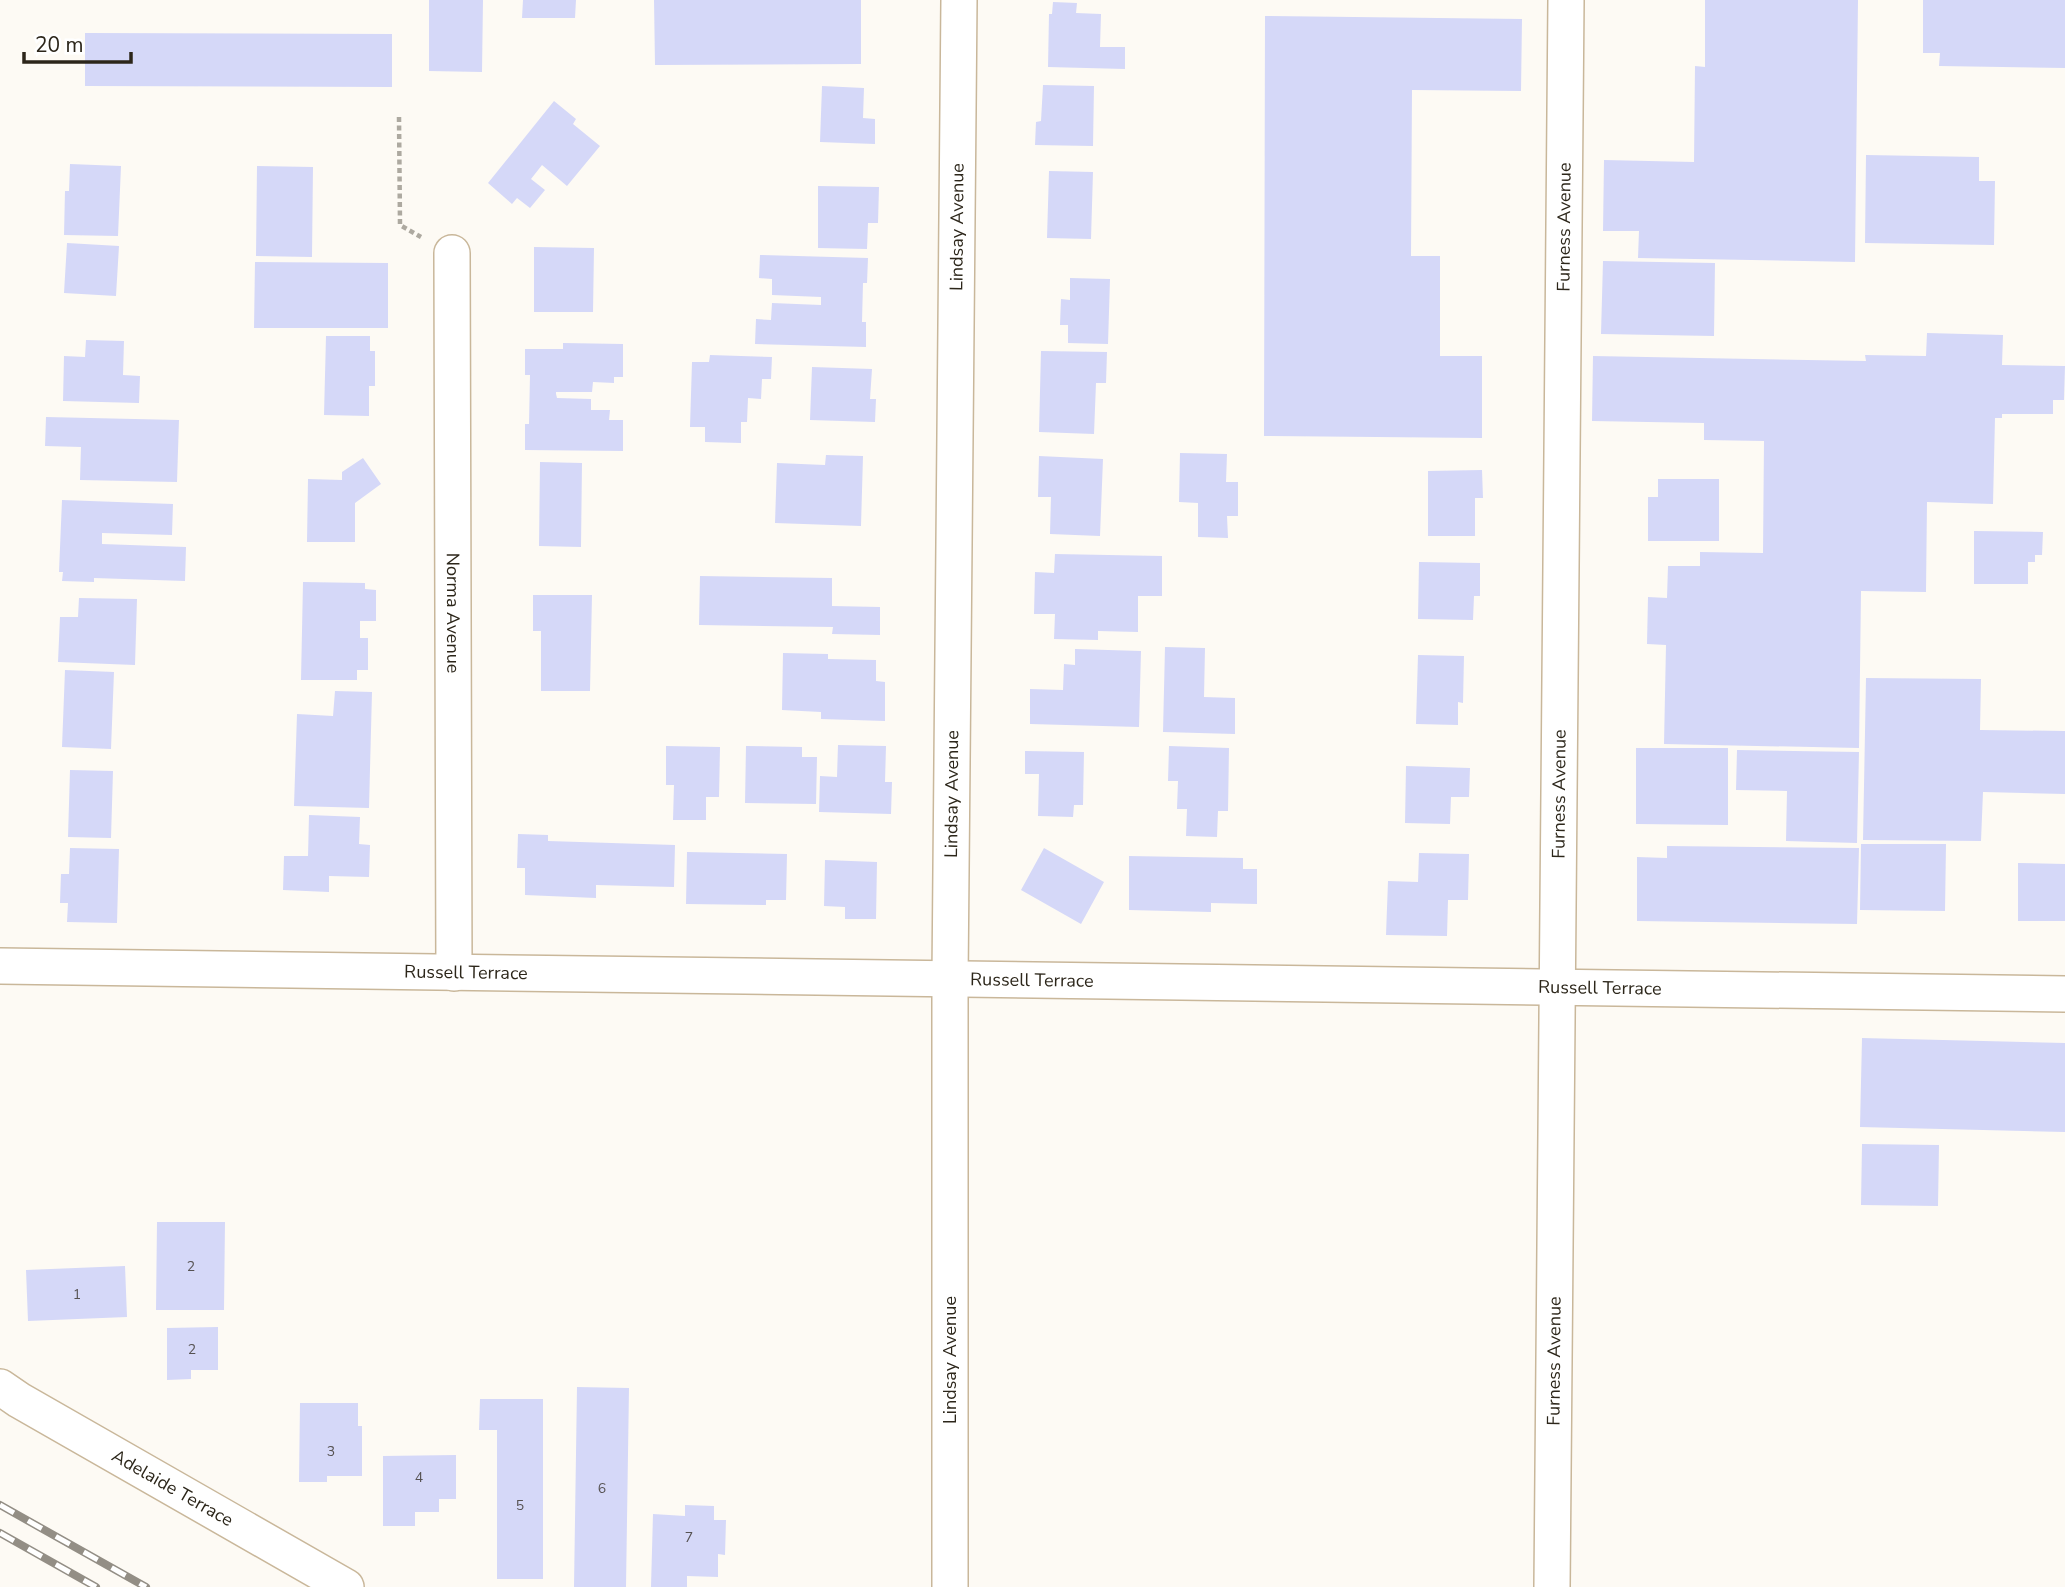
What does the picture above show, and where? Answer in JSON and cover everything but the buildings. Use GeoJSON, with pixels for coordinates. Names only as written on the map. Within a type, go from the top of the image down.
{"type":"FeatureCollection","features":[{"type":"Feature","properties":{"kind":"street","name":"Lindsay Avenue"},"geometry":{"type":"LineString","coordinates":[[950,1587],[950,979],[959,0]]}},
{"type":"Feature","properties":{"kind":"street","name":"Furness Avenue"},"geometry":{"type":"LineString","coordinates":[[1552,1587],[1566,0]]}},
{"type":"Feature","properties":{"kind":"street","name":"Norma Avenue"},"geometry":{"type":"LineString","coordinates":[[452,253],[454,972]]}},
{"type":"Feature","properties":{"kind":"street","name":"Russell Terrace"},"geometry":{"type":"LineString","coordinates":[[0,966],[2065,994]]}},
{"type":"Feature","properties":{"kind":"street","name":"Adelaide Terrace"},"geometry":{"type":"LineString","coordinates":[[0,1387],[346,1587]]}},
{"type":"Feature","properties":{"kind":"path"},"geometry":{"type":"LineString","coordinates":[[399,117],[400,225],[452,253]]}},
{"type":"Feature","properties":{"kind":"railway"},"geometry":{"type":"LineString","coordinates":[[0,1505],[146,1587]]}},
{"type":"Feature","properties":{"kind":"railway"},"geometry":{"type":"LineString","coordinates":[[0,1533],[96,1587]]}}]}
